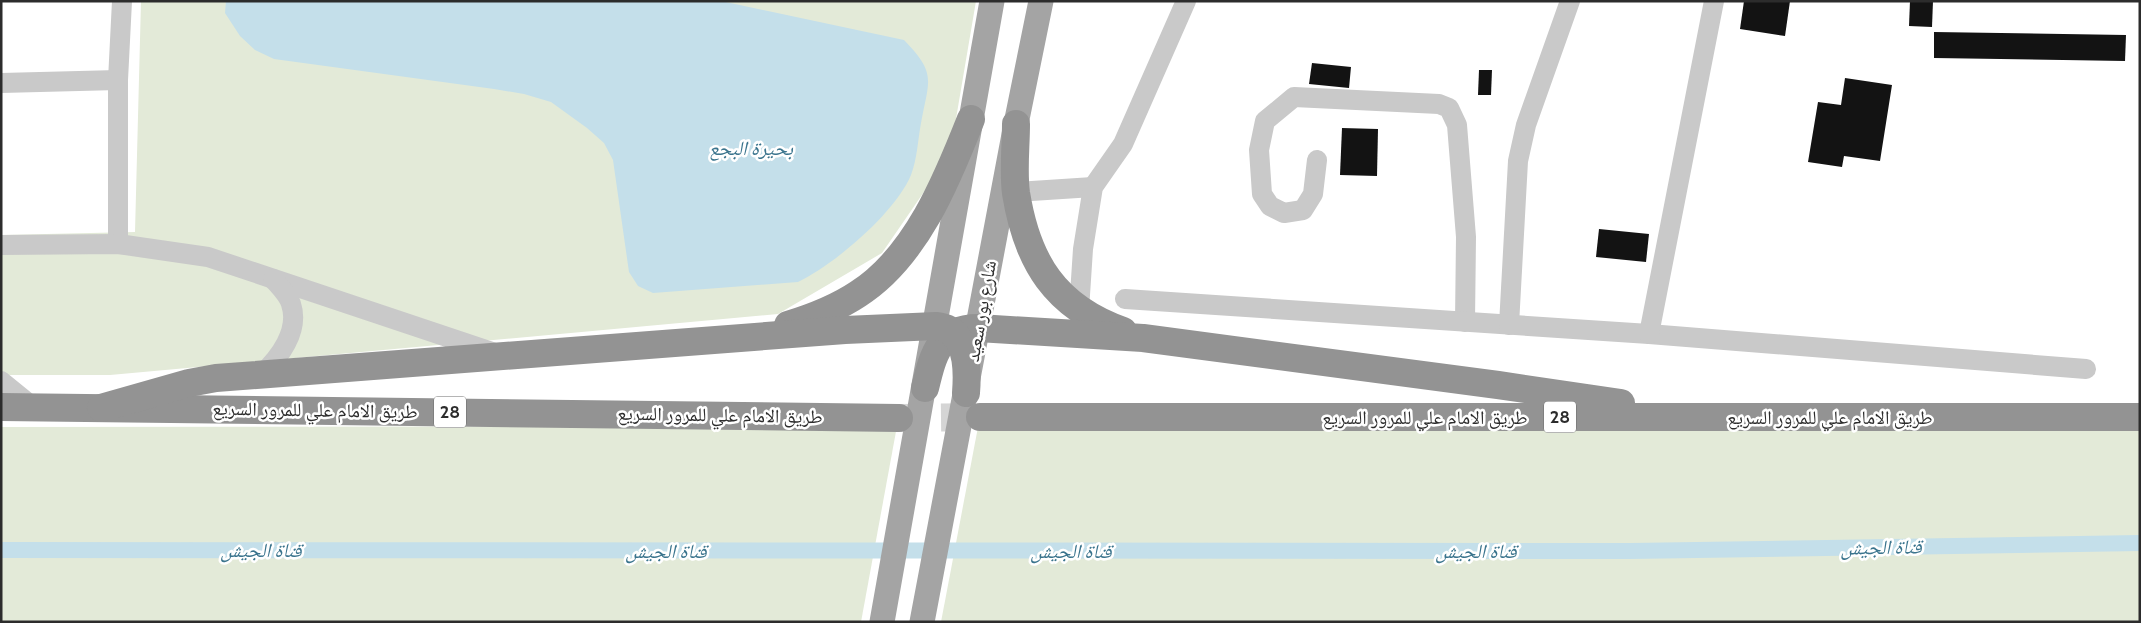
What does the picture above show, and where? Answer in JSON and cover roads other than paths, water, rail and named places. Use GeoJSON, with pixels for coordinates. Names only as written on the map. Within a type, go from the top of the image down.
{"type":"FeatureCollection","features":[{"type":"Feature","properties":{"kind":"highway"},"geometry":{"type":"LineString","coordinates":[[751,337],[829,310],[859,294],[888,268],[929,214],[947,180],[971,119]]}},
{"type":"Feature","properties":{"kind":"highway"},"geometry":{"type":"LineString","coordinates":[[1016,124],[1016,192],[1026,235],[1045,277],[1059,294],[1079,310],[1112,328],[1143,338]]}},
{"type":"Feature","properties":{"kind":"highway"},"geometry":{"type":"LineString","coordinates":[[100,408],[202,380],[846,330],[954,337],[1143,338],[1488,383],[1714,417]]}},
{"type":"Feature","properties":{"kind":"highway"},"geometry":{"type":"LineString","coordinates":[[925,388],[933,358],[954,337]]}},
{"type":"Feature","properties":{"kind":"highway"},"geometry":{"type":"LineString","coordinates":[[954,337],[966,361],[966,393]]}},
{"type":"Feature","properties":{"kind":"highway","name":"طريق الامام علي للمرور السريع"},"geometry":{"type":"LineString","coordinates":[[1,407],[899,418]]}},
{"type":"Feature","properties":{"kind":"highway","name":"طريق الامام علي للمرور السريع"},"geometry":{"type":"LineString","coordinates":[[980,417],[2140,417]]}},
{"type":"Feature","properties":{"kind":"main road"},"geometry":{"type":"LineString","coordinates":[[954,337],[971,119],[992,1]]}},
{"type":"Feature","properties":{"kind":"main road","name":"شارع بور سعيد"},"geometry":{"type":"LineString","coordinates":[[954,337],[1016,124],[1041,1]]}},
{"type":"Feature","properties":{"kind":"main road"},"geometry":{"type":"LineString","coordinates":[[882,622],[925,388]]}},
{"type":"Feature","properties":{"kind":"main road"},"geometry":{"type":"LineString","coordinates":[[922,622],[966,393]]}},
{"type":"Feature","properties":{"kind":"street"},"geometry":{"type":"LineString","coordinates":[[118,244],[118,80],[122,1]]}},
{"type":"Feature","properties":{"kind":"street"},"geometry":{"type":"LineString","coordinates":[[1079,310],[1083,249],[1093,187],[1123,144],[1186,1]]}},
{"type":"Feature","properties":{"kind":"street"},"geometry":{"type":"LineString","coordinates":[[1509,325],[1518,161],[1526,125],[1570,1]]}},
{"type":"Feature","properties":{"kind":"street"},"geometry":{"type":"LineString","coordinates":[[1649,334],[1714,1]]}},
{"type":"Feature","properties":{"kind":"street"},"geometry":{"type":"LineString","coordinates":[[1,83],[118,80]]}},
{"type":"Feature","properties":{"kind":"street"},"geometry":{"type":"LineString","coordinates":[[1317,160],[1313,194],[1303,210],[1284,214],[1270,206],[1262,194],[1259,150],[1265,121],[1294,97],[1439,104],[1449,108],[1457,125],[1460,146],[1466,237],[1465,322]]}},
{"type":"Feature","properties":{"kind":"street"},"geometry":{"type":"LineString","coordinates":[[1016,192],[1093,187]]}},
{"type":"Feature","properties":{"kind":"street"},"geometry":{"type":"LineString","coordinates":[[1,245],[118,244],[208,257],[506,357]]}},
{"type":"Feature","properties":{"kind":"street"},"geometry":{"type":"LineString","coordinates":[[261,375],[284,348],[293,319],[291,304],[273,279]]}},
{"type":"Feature","properties":{"kind":"street"},"geometry":{"type":"LineString","coordinates":[[1125,299],[1649,334],[2086,369]]}},
{"type":"Feature","properties":{"kind":"street"},"geometry":{"type":"LineString","coordinates":[[1,381],[34,407]]}},
{"type":"Feature","properties":{"kind":"water","name":"بحيرة البجع"},"geometry":{"type":"Polygon","coordinates":[[[226,1],[721,1],[904,40],[922,61],[928,78],[915,163],[903,190],[878,221],[829,263],[798,282],[653,293],[638,286],[629,272],[613,160],[604,143],[551,102],[524,94],[494,89],[274,59],[255,50],[240,36],[225,13],[226,1]]]}},
{"type":"Feature","properties":{"kind":"waterway","name":"قناة الجيش"},"geometry":{"type":"LineString","coordinates":[[1,550],[1630,551],[2140,543]]}},
{"type":"Feature","properties":{"kind":"tunnel"},"geometry":{"type":"LineString","coordinates":[[899,418],[980,417]]}}]}
